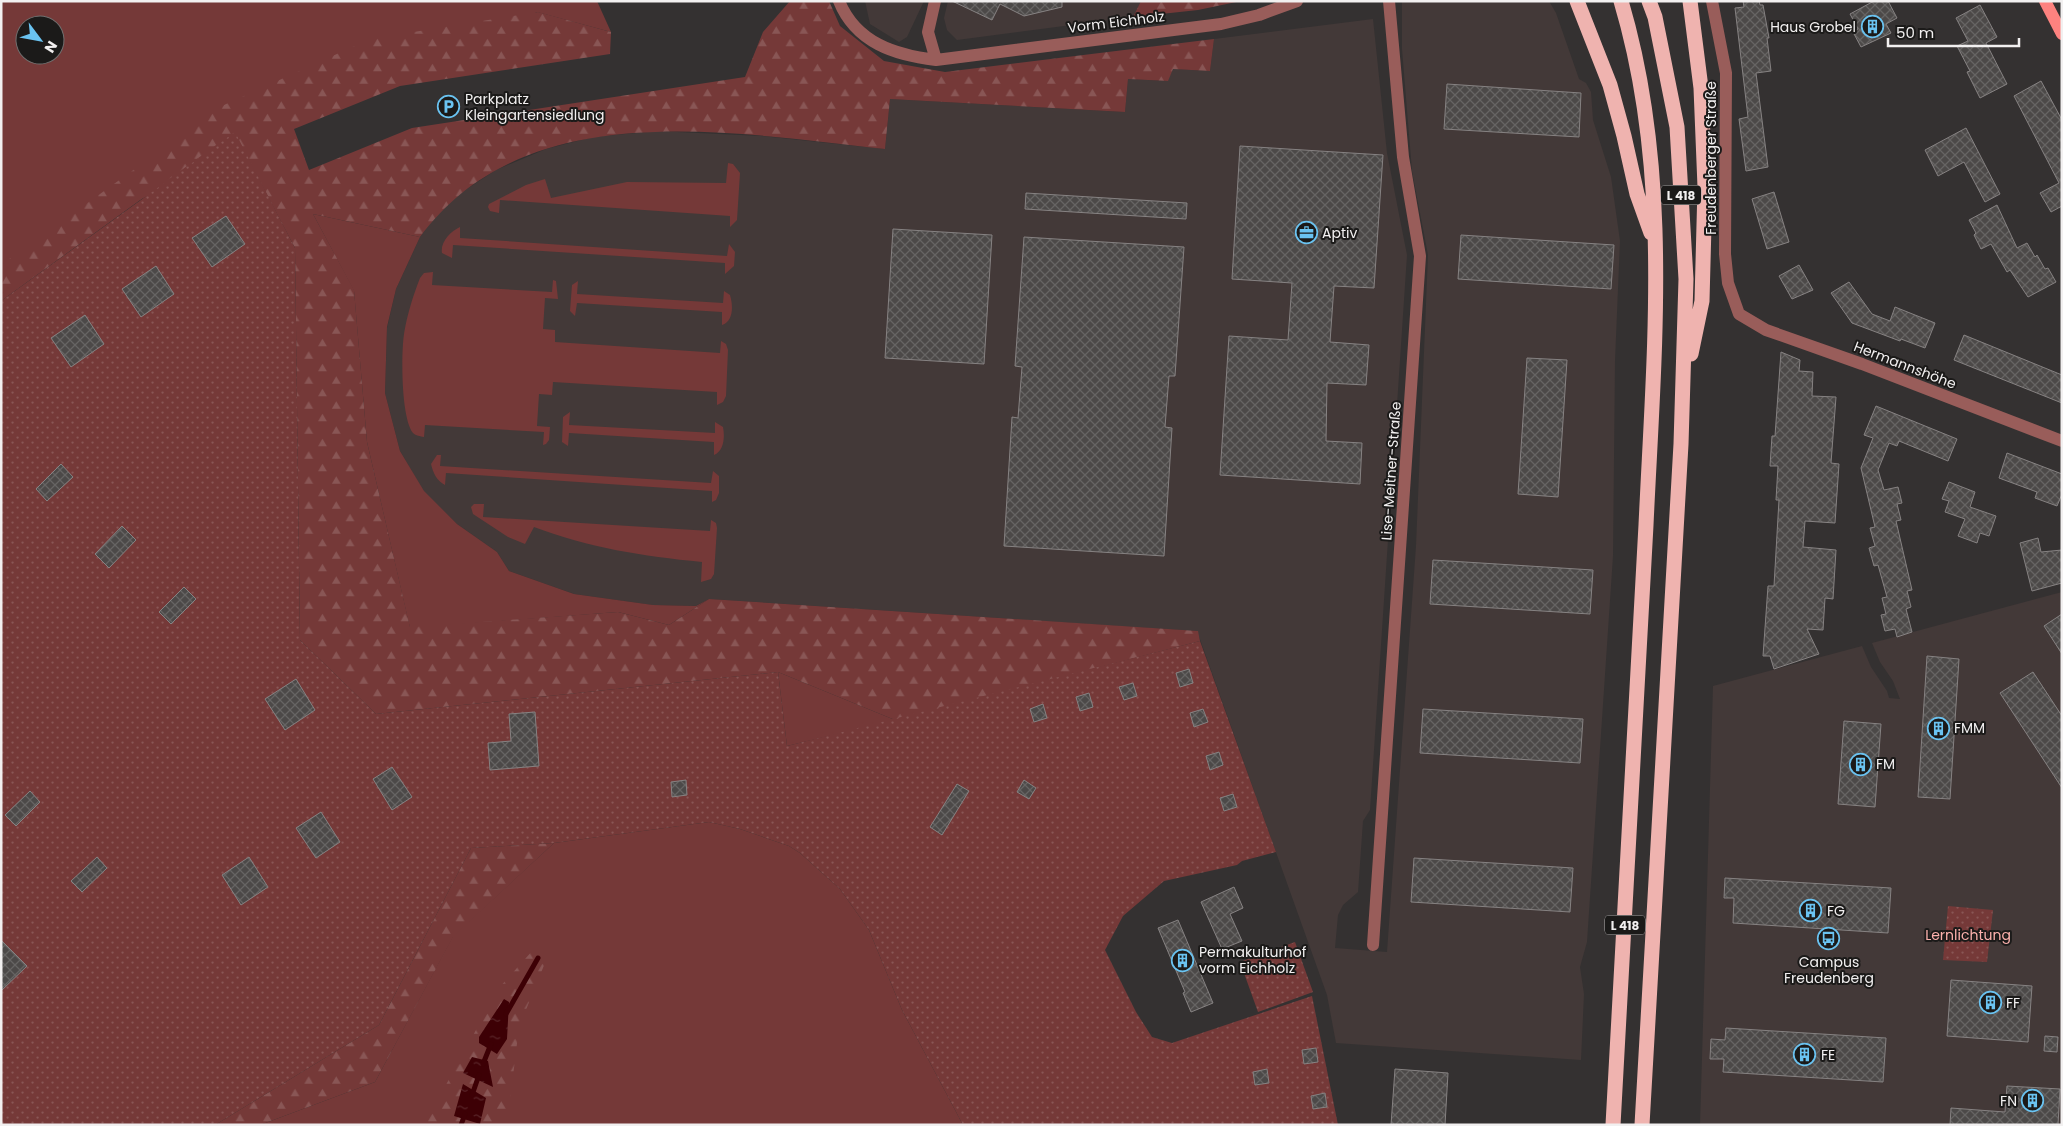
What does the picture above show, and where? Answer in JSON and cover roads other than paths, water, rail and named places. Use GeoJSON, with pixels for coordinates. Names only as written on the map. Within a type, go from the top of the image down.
{"type":"FeatureCollection","features":[{"type":"Feature","properties":{"kind":"highway"},"geometry":{"type":"LineString","coordinates":[[1577,1],[1610,85],[1624,136],[1636,194],[1656,246]]}},
{"type":"Feature","properties":{"kind":"highway","name":"L 418"},"geometry":{"type":"LineString","coordinates":[[1613,1125],[1636,736],[1657,300],[1656,246],[1650,151],[1635,56],[1621,1]]}},
{"type":"Feature","properties":{"kind":"highway","name":"L 418"},"geometry":{"type":"LineString","coordinates":[[1642,1125],[1684,393],[1686,279],[1677,127],[1655,17],[1650,1]]}},
{"type":"Feature","properties":{"kind":"highway"},"geometry":{"type":"LineString","coordinates":[[1684,393],[1702,301],[1705,187],[1701,88],[1690,1]]}},
{"type":"Feature","properties":{"kind":"main road"},"geometry":{"type":"LineString","coordinates":[[2045,1],[2062,34]]}},
{"type":"Feature","properties":{"kind":"street","name":"Vorm Eichholz"},"geometry":{"type":"LineString","coordinates":[[840,1],[844,11],[861,34],[884,49],[908,57],[936,60],[1221,24],[1259,15],[1297,1]]}},
{"type":"Feature","properties":{"kind":"street"},"geometry":{"type":"LineString","coordinates":[[935,1],[928,32],[936,60]]}},
{"type":"Feature","properties":{"kind":"street","name":"Lise-Meitner-Straße"},"geometry":{"type":"LineString","coordinates":[[1373,945],[1420,256],[1403,157],[1390,1]]}},
{"type":"Feature","properties":{"kind":"street","name":"Freudenberger Straße"},"geometry":{"type":"LineString","coordinates":[[1712,1],[1726,73],[1726,254],[1728,283],[1739,314]]}},
{"type":"Feature","properties":{"kind":"street","name":"Hermannshöhe"},"geometry":{"type":"LineString","coordinates":[[1739,314],[1766,330],[1862,364],[2062,441]]}},
{"type":"Feature","properties":{"kind":"water"},"geometry":{"type":"Polygon","coordinates":[[[504,999],[509,1002],[507,1039],[497,1054],[479,1043],[479,1037],[504,999]]]}},
{"type":"Feature","properties":{"kind":"water"},"geometry":{"type":"Polygon","coordinates":[[[472,1057],[488,1061],[493,1087],[463,1073],[472,1057]]]}},
{"type":"Feature","properties":{"kind":"water"},"geometry":{"type":"Polygon","coordinates":[[[463,1084],[486,1098],[480,1124],[454,1116],[463,1084]]]}},
{"type":"Feature","properties":{"kind":"waterway"},"geometry":{"type":"LineString","coordinates":[[506,1014],[538,958]]}},
{"type":"Feature","properties":{"kind":"waterway"},"geometry":{"type":"LineString","coordinates":[[483,1064],[491,1044]]}},
{"type":"Feature","properties":{"kind":"waterway"},"geometry":{"type":"LineString","coordinates":[[472,1095],[479,1075]]}},
{"type":"Feature","properties":{"kind":"waterway"},"geometry":{"type":"LineString","coordinates":[[461,1125],[465,1114]]}},
{"type":"Feature","properties":{"kind":"place","name":"Haus Grobel"},"geometry":{"type":"Point","coordinates":[1872,27]}},
{"type":"Feature","properties":{"kind":"place","name":"Parkplatz Kleingartensiedlung"},"geometry":{"type":"Point","coordinates":[449,107]}},
{"type":"Feature","properties":{"kind":"place","name":"Aptiv"},"geometry":{"type":"Point","coordinates":[1306,233]}},
{"type":"Feature","properties":{"kind":"place","name":"FMM"},"geometry":{"type":"Point","coordinates":[1938,728]}},
{"type":"Feature","properties":{"kind":"place","name":"FM"},"geometry":{"type":"Point","coordinates":[1860,764]}},
{"type":"Feature","properties":{"kind":"place","name":"FG"},"geometry":{"type":"Point","coordinates":[1811,911]}},
{"type":"Feature","properties":{"kind":"place","name":"Campus Freudenberg"},"geometry":{"type":"Point","coordinates":[1829,939]}},
{"type":"Feature","properties":{"kind":"place","name":"Permakulturhof vorm Eichholz"},"geometry":{"type":"Point","coordinates":[1183,960]}},
{"type":"Feature","properties":{"kind":"place","name":"FF"},"geometry":{"type":"Point","coordinates":[1990,1003]}},
{"type":"Feature","properties":{"kind":"place","name":"FE"},"geometry":{"type":"Point","coordinates":[1805,1055]}},
{"type":"Feature","properties":{"kind":"place","name":"FN"},"geometry":{"type":"Point","coordinates":[2033,1101]}},
{"type":"Feature","properties":{"kind":"park label","name":"Lernlichtung"},"geometry":{"type":"Point","coordinates":[1968,935]}}]}
